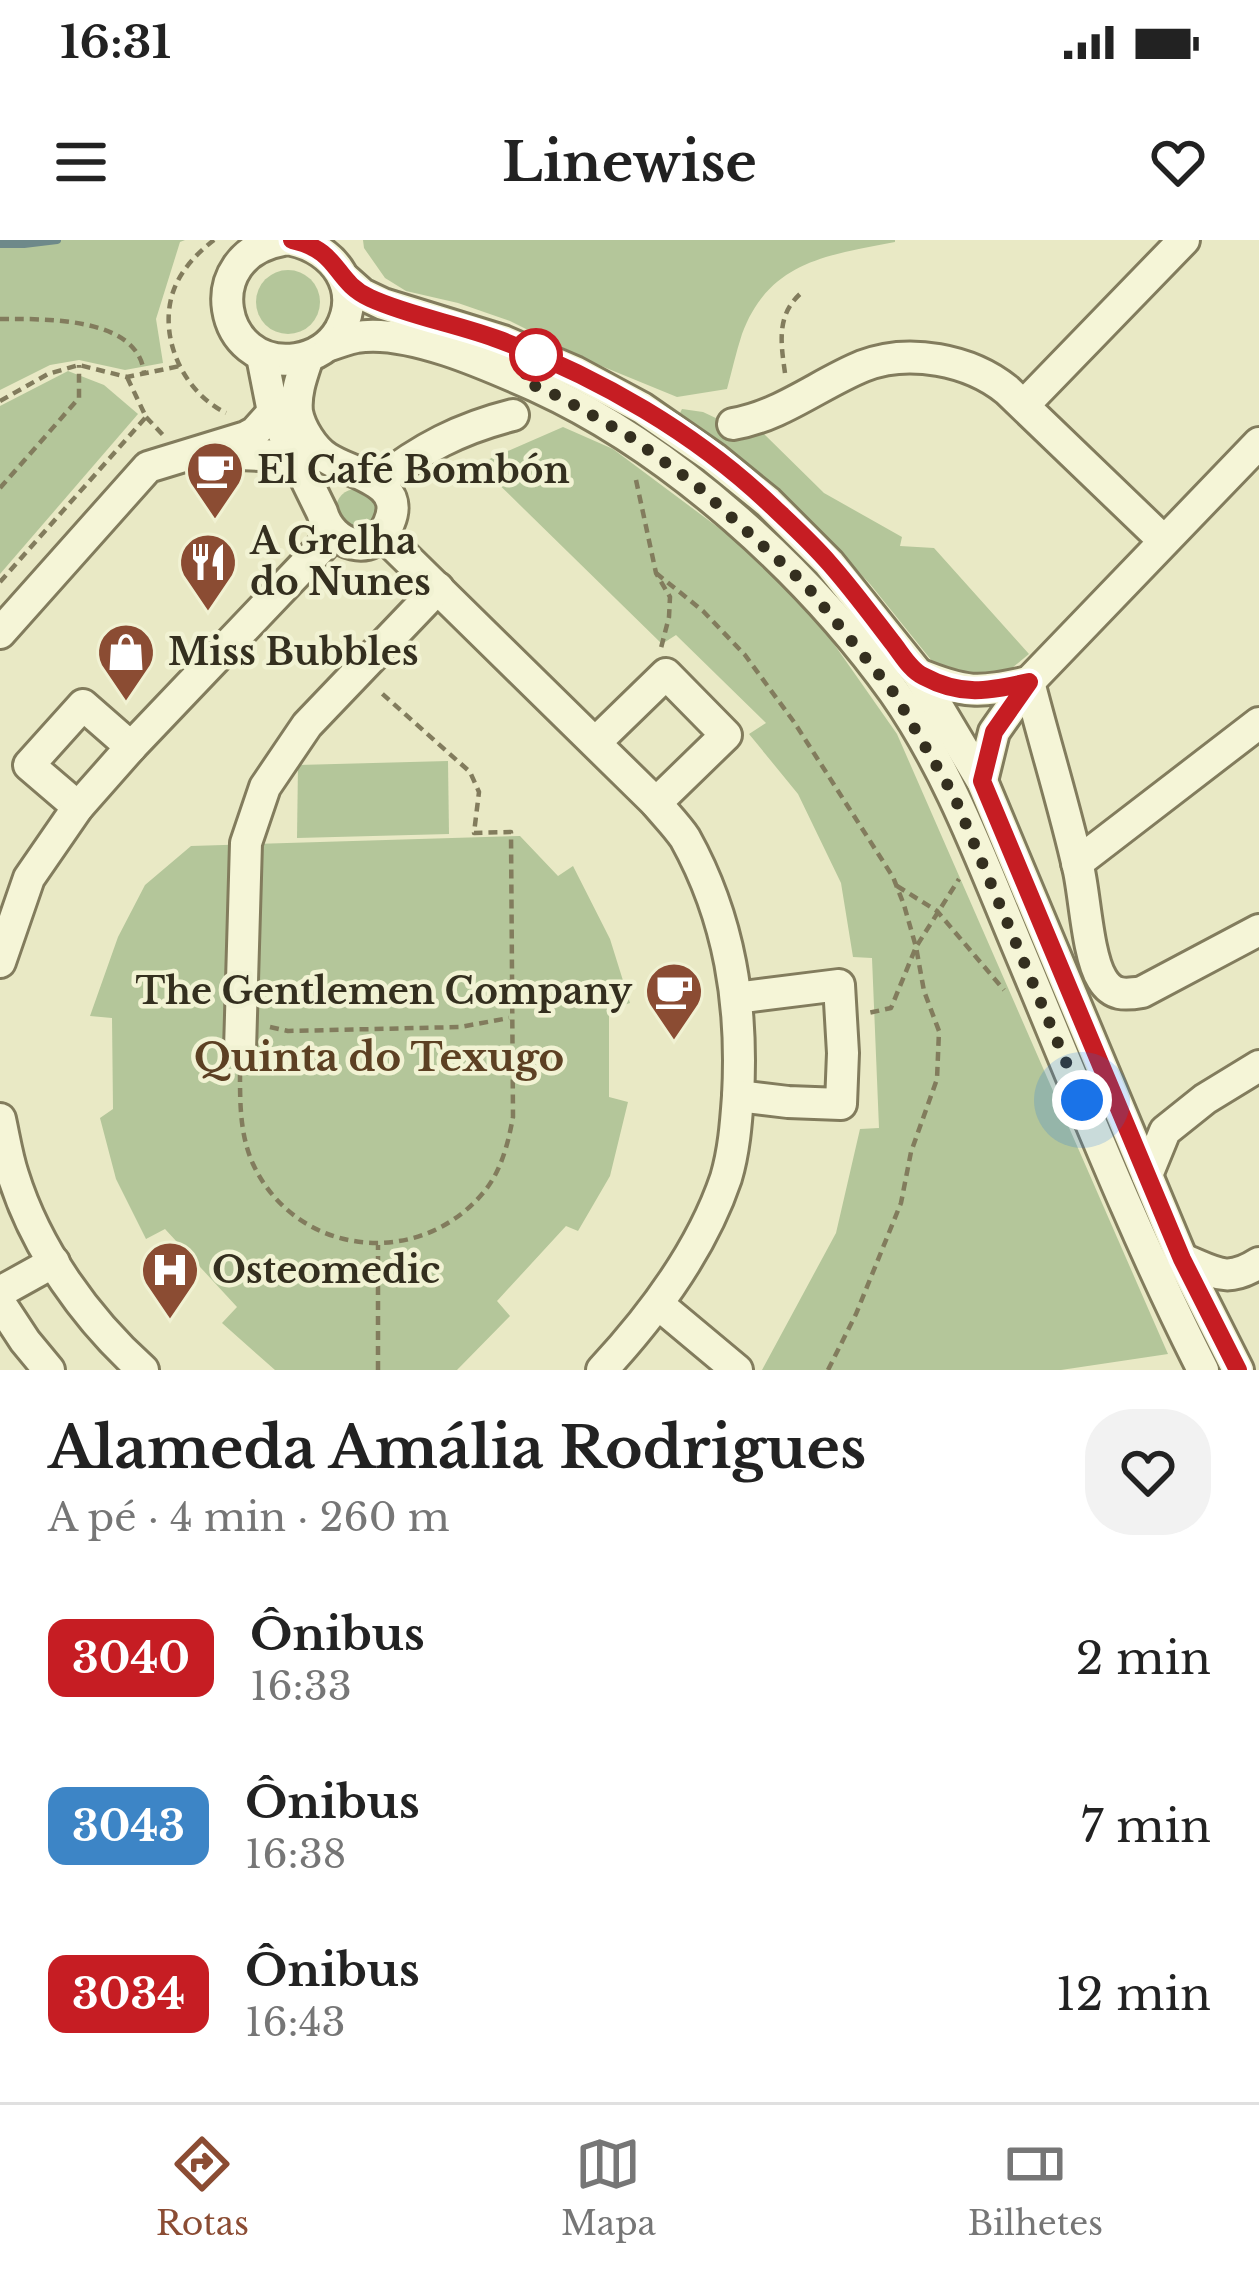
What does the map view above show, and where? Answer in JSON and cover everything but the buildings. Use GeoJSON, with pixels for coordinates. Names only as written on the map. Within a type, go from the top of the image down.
{"type":"FeatureCollection","features":[{"type":"Feature","properties":{"kind":"street"},"geometry":{"type":"LineString","coordinates":[[1024,405],[1184,240]]}},
{"type":"Feature","properties":{"kind":"street"},"geometry":{"type":"LineString","coordinates":[[1203,1370],[1154,1273],[954,796],[894,693],[806,585],[695,484],[629,436],[560,397],[455,353],[382,336],[357,337],[286,361],[262,356],[243,342],[230,322],[226,298],[231,275],[245,256],[277,241],[311,244],[335,258],[362,295],[459,325],[574,372],[678,433],[768,502],[829,562],[918,674],[982,781],[1182,1259],[1238,1370]]}},
{"type":"Feature","properties":{"kind":"street"},"geometry":{"type":"LineString","coordinates":[[262,356],[264,422],[296,459],[328,524],[343,542],[364,544],[382,534],[392,517],[385,489],[321,454],[297,411],[298,389],[319,351],[343,324],[348,301],[335,258]]}},
{"type":"Feature","properties":{"kind":"street"},"geometry":{"type":"LineString","coordinates":[[734,424],[756,420],[869,364],[942,361],[996,381],[1164,541]]}},
{"type":"Feature","properties":{"kind":"street"},"geometry":{"type":"LineString","coordinates":[[328,524],[323,502],[341,479],[369,479],[436,442],[513,415]]}},
{"type":"Feature","properties":{"kind":"street"},"geometry":{"type":"LineString","coordinates":[[2,629],[143,472],[264,422]]}},
{"type":"Feature","properties":{"kind":"street"},"geometry":{"type":"LineString","coordinates":[[982,781],[994,732],[1029,682],[1259,443]]}},
{"type":"Feature","properties":{"kind":"street"},"geometry":{"type":"LineString","coordinates":[[198,452],[296,459]]}},
{"type":"Feature","properties":{"kind":"street"},"geometry":{"type":"LineString","coordinates":[[0,962],[29,878],[78,807],[328,524]]}},
{"type":"Feature","properties":{"kind":"street"},"geometry":{"type":"LineString","coordinates":[[382,534],[656,803],[683,834],[718,909],[741,1043],[736,1135],[725,1179],[703,1230],[658,1304],[608,1368]]}},
{"type":"Feature","properties":{"kind":"street"},"geometry":{"type":"LineString","coordinates":[[240,1035],[246,843],[254,814],[296,740],[356,670],[438,588]]}},
{"type":"Feature","properties":{"kind":"street"},"geometry":{"type":"LineString","coordinates":[[596,742],[666,674],[726,735],[656,803]]}},
{"type":"Feature","properties":{"kind":"street"},"geometry":{"type":"LineString","coordinates":[[918,674],[981,692],[1029,682]]}},
{"type":"Feature","properties":{"kind":"street"},"geometry":{"type":"LineString","coordinates":[[1029,682],[1077,863],[1100,976],[1108,987],[1122,995],[1142,992],[1259,930]]}},
{"type":"Feature","properties":{"kind":"street"},"geometry":{"type":"LineString","coordinates":[[78,807],[29,765],[82,705],[130,747]]}},
{"type":"Feature","properties":{"kind":"street"},"geometry":{"type":"LineString","coordinates":[[1077,863],[1259,723]]}},
{"type":"Feature","properties":{"kind":"street"},"geometry":{"type":"LineString","coordinates":[[736,998],[839,985],[842,1018],[841,1104],[738,1096]]}},
{"type":"Feature","properties":{"kind":"street"},"geometry":{"type":"LineString","coordinates":[[1147,1175],[1165,1131],[1204,1099],[1259,1066]]}},
{"type":"Feature","properties":{"kind":"street"},"geometry":{"type":"LineString","coordinates":[[0,1119],[30,1220],[94,1322],[143,1370]]}},
{"type":"Feature","properties":{"kind":"street"},"geometry":{"type":"LineString","coordinates":[[1182,1259],[1226,1276],[1259,1264]]}},
{"type":"Feature","properties":{"kind":"street"},"geometry":{"type":"LineString","coordinates":[[0,1292],[54,1262]]}},
{"type":"Feature","properties":{"kind":"street"},"geometry":{"type":"LineString","coordinates":[[0,1303],[49,1370]]}},
{"type":"Feature","properties":{"kind":"street"},"geometry":{"type":"LineString","coordinates":[[658,1304],[737,1370]]}},
{"type":"Feature","properties":{"kind":"path"},"geometry":{"type":"LineString","coordinates":[[214,240],[195,254],[173,292],[168,333],[186,380],[217,409],[249,425],[264,422]]}},
{"type":"Feature","properties":{"kind":"path"},"geometry":{"type":"LineString","coordinates":[[796,400],[786,377],[781,344],[783,320],[800,295]]}},
{"type":"Feature","properties":{"kind":"path"},"geometry":{"type":"LineString","coordinates":[[0,319],[62,321],[113,333],[142,359],[144,374]]}},
{"type":"Feature","properties":{"kind":"path"},"geometry":{"type":"LineString","coordinates":[[0,401],[48,374],[80,365],[127,377],[180,366]]}},
{"type":"Feature","properties":{"kind":"path"},"geometry":{"type":"LineString","coordinates":[[0,488],[79,398],[80,365]]}},
{"type":"Feature","properties":{"kind":"path"},"geometry":{"type":"LineString","coordinates":[[0,581],[146,417],[127,377]]}},
{"type":"Feature","properties":{"kind":"path"},"geometry":{"type":"LineString","coordinates":[[637,480],[656,572],[670,597],[660,651],[666,674]]}},
{"type":"Feature","properties":{"kind":"path"},"geometry":{"type":"LineString","coordinates":[[656,572],[703,610],[746,655],[844,797],[896,885],[938,1031],[937,1079],[910,1152],[901,1203],[828,1370]]}},
{"type":"Feature","properties":{"kind":"path"},"geometry":{"type":"LineString","coordinates":[[356,670],[470,772],[478,792],[474,833],[511,832],[513,1117],[508,1145],[485,1191],[444,1226],[424,1236],[378,1245],[355,1243],[315,1228],[265,1183],[253,1164],[240,1117],[240,1035],[460,1028],[512,1017]]}},
{"type":"Feature","properties":{"kind":"path"},"geometry":{"type":"LineString","coordinates":[[842,1018],[891,1008],[916,947],[961,876]]}},
{"type":"Feature","properties":{"kind":"path"},"geometry":{"type":"LineString","coordinates":[[896,885],[937,911],[1010,996]]}},
{"type":"Feature","properties":{"kind":"path"},"geometry":{"type":"LineString","coordinates":[[378,1245],[378,1370]]}},
{"type":"Feature","properties":{"kind":"green space"},"geometry":{"type":"Polygon","coordinates":[[[0,240],[185,240],[180,242],[156,319],[163,363],[125,370],[79,360],[50,365],[0,390],[0,240]]]}},
{"type":"Feature","properties":{"kind":"green space"},"geometry":{"type":"Polygon","coordinates":[[[363,240],[895,242],[824,258],[785,276],[754,310],[727,389],[677,397],[510,321],[406,291],[385,278],[363,240]]]}},
{"type":"Feature","properties":{"kind":"green space"},"geometry":{"type":"Polygon","coordinates":[[[288,270],[311,279],[320,302],[311,325],[288,334],[265,325],[256,302],[265,279],[288,270]]]}},
{"type":"Feature","properties":{"kind":"green space"},"geometry":{"type":"Polygon","coordinates":[[[68,371],[104,385],[138,414],[0,574],[0,406],[68,371]]]}},
{"type":"Feature","properties":{"kind":"green space"},"geometry":{"type":"Polygon","coordinates":[[[682,409],[760,430],[824,493],[902,537],[900,546],[934,548],[1029,654],[1006,673],[977,680],[936,666],[870,584],[809,519],[742,459],[680,413],[682,409]]]}},
{"type":"Feature","properties":{"kind":"green space"},"geometry":{"type":"Polygon","coordinates":[[[563,427],[613,449],[731,537],[815,617],[897,734],[1168,1354],[1061,1370],[762,1370],[836,1233],[860,1129],[879,1128],[872,958],[853,957],[841,883],[798,794],[749,734],[766,723],[676,635],[662,644],[478,464],[563,427]]]}},
{"type":"Feature","properties":{"kind":"green space"},"geometry":{"type":"Polygon","coordinates":[[[356,489],[370,495],[376,509],[370,523],[356,529],[342,523],[336,509],[342,495],[356,489]]]}},
{"type":"Feature","properties":{"kind":"green space"},"geometry":{"type":"Polygon","coordinates":[[[448,761],[449,834],[297,838],[298,765],[448,761]]]}},
{"type":"Feature","properties":{"kind":"green space"},"geometry":{"type":"Polygon","coordinates":[[[520,836],[558,876],[573,866],[610,939],[630,1003],[609,1010],[609,1097],[628,1102],[610,1176],[578,1231],[566,1226],[497,1301],[510,1316],[457,1370],[275,1370],[222,1323],[237,1307],[165,1229],[146,1239],[116,1179],[100,1118],[113,1109],[112,1018],[90,1016],[118,937],[145,885],[191,846],[520,836]]]}},
{"type":"Feature","properties":{"kind":"waterway"},"geometry":{"type":"LineString","coordinates":[[0,244],[57,240]]}},
{"type":"Feature","properties":{"kind":"bus line","name":"3040"},"geometry":{"type":"LineString","coordinates":[[292,240],[311,244],[331,258],[362,295],[459,325],[574,372],[642,409],[714,458],[829,562],[918,674],[981,692],[1029,682],[994,732],[982,781],[1182,1259],[1238,1370]]}},
{"type":"Feature","properties":{"kind":"place","name":"El Café Bombón"},"geometry":{"type":"Point","coordinates":[215,521]}},
{"type":"Feature","properties":{"kind":"place","name":"A Grelha do Nunes"},"geometry":{"type":"Point","coordinates":[208,613]}},
{"type":"Feature","properties":{"kind":"place","name":"Miss Bubbles"},"geometry":{"type":"Point","coordinates":[126,703]}},
{"type":"Feature","properties":{"kind":"place","name":"The Gentlemen Company"},"geometry":{"type":"Point","coordinates":[674,1042]}},
{"type":"Feature","properties":{"kind":"place","name":"Osteomedic"},"geometry":{"type":"Point","coordinates":[170,1321]}},
{"type":"Feature","properties":{"kind":"district","name":"Quinta do Texugo"},"geometry":{"type":"Point","coordinates":[379,1057]}},
{"type":"Feature","properties":{"kind":"route"},"geometry":{"type":"LineString","coordinates":[[536,355],[522,380],[629,436],[695,484],[806,585],[894,693],[954,796],[1082,1100]]}}]}
